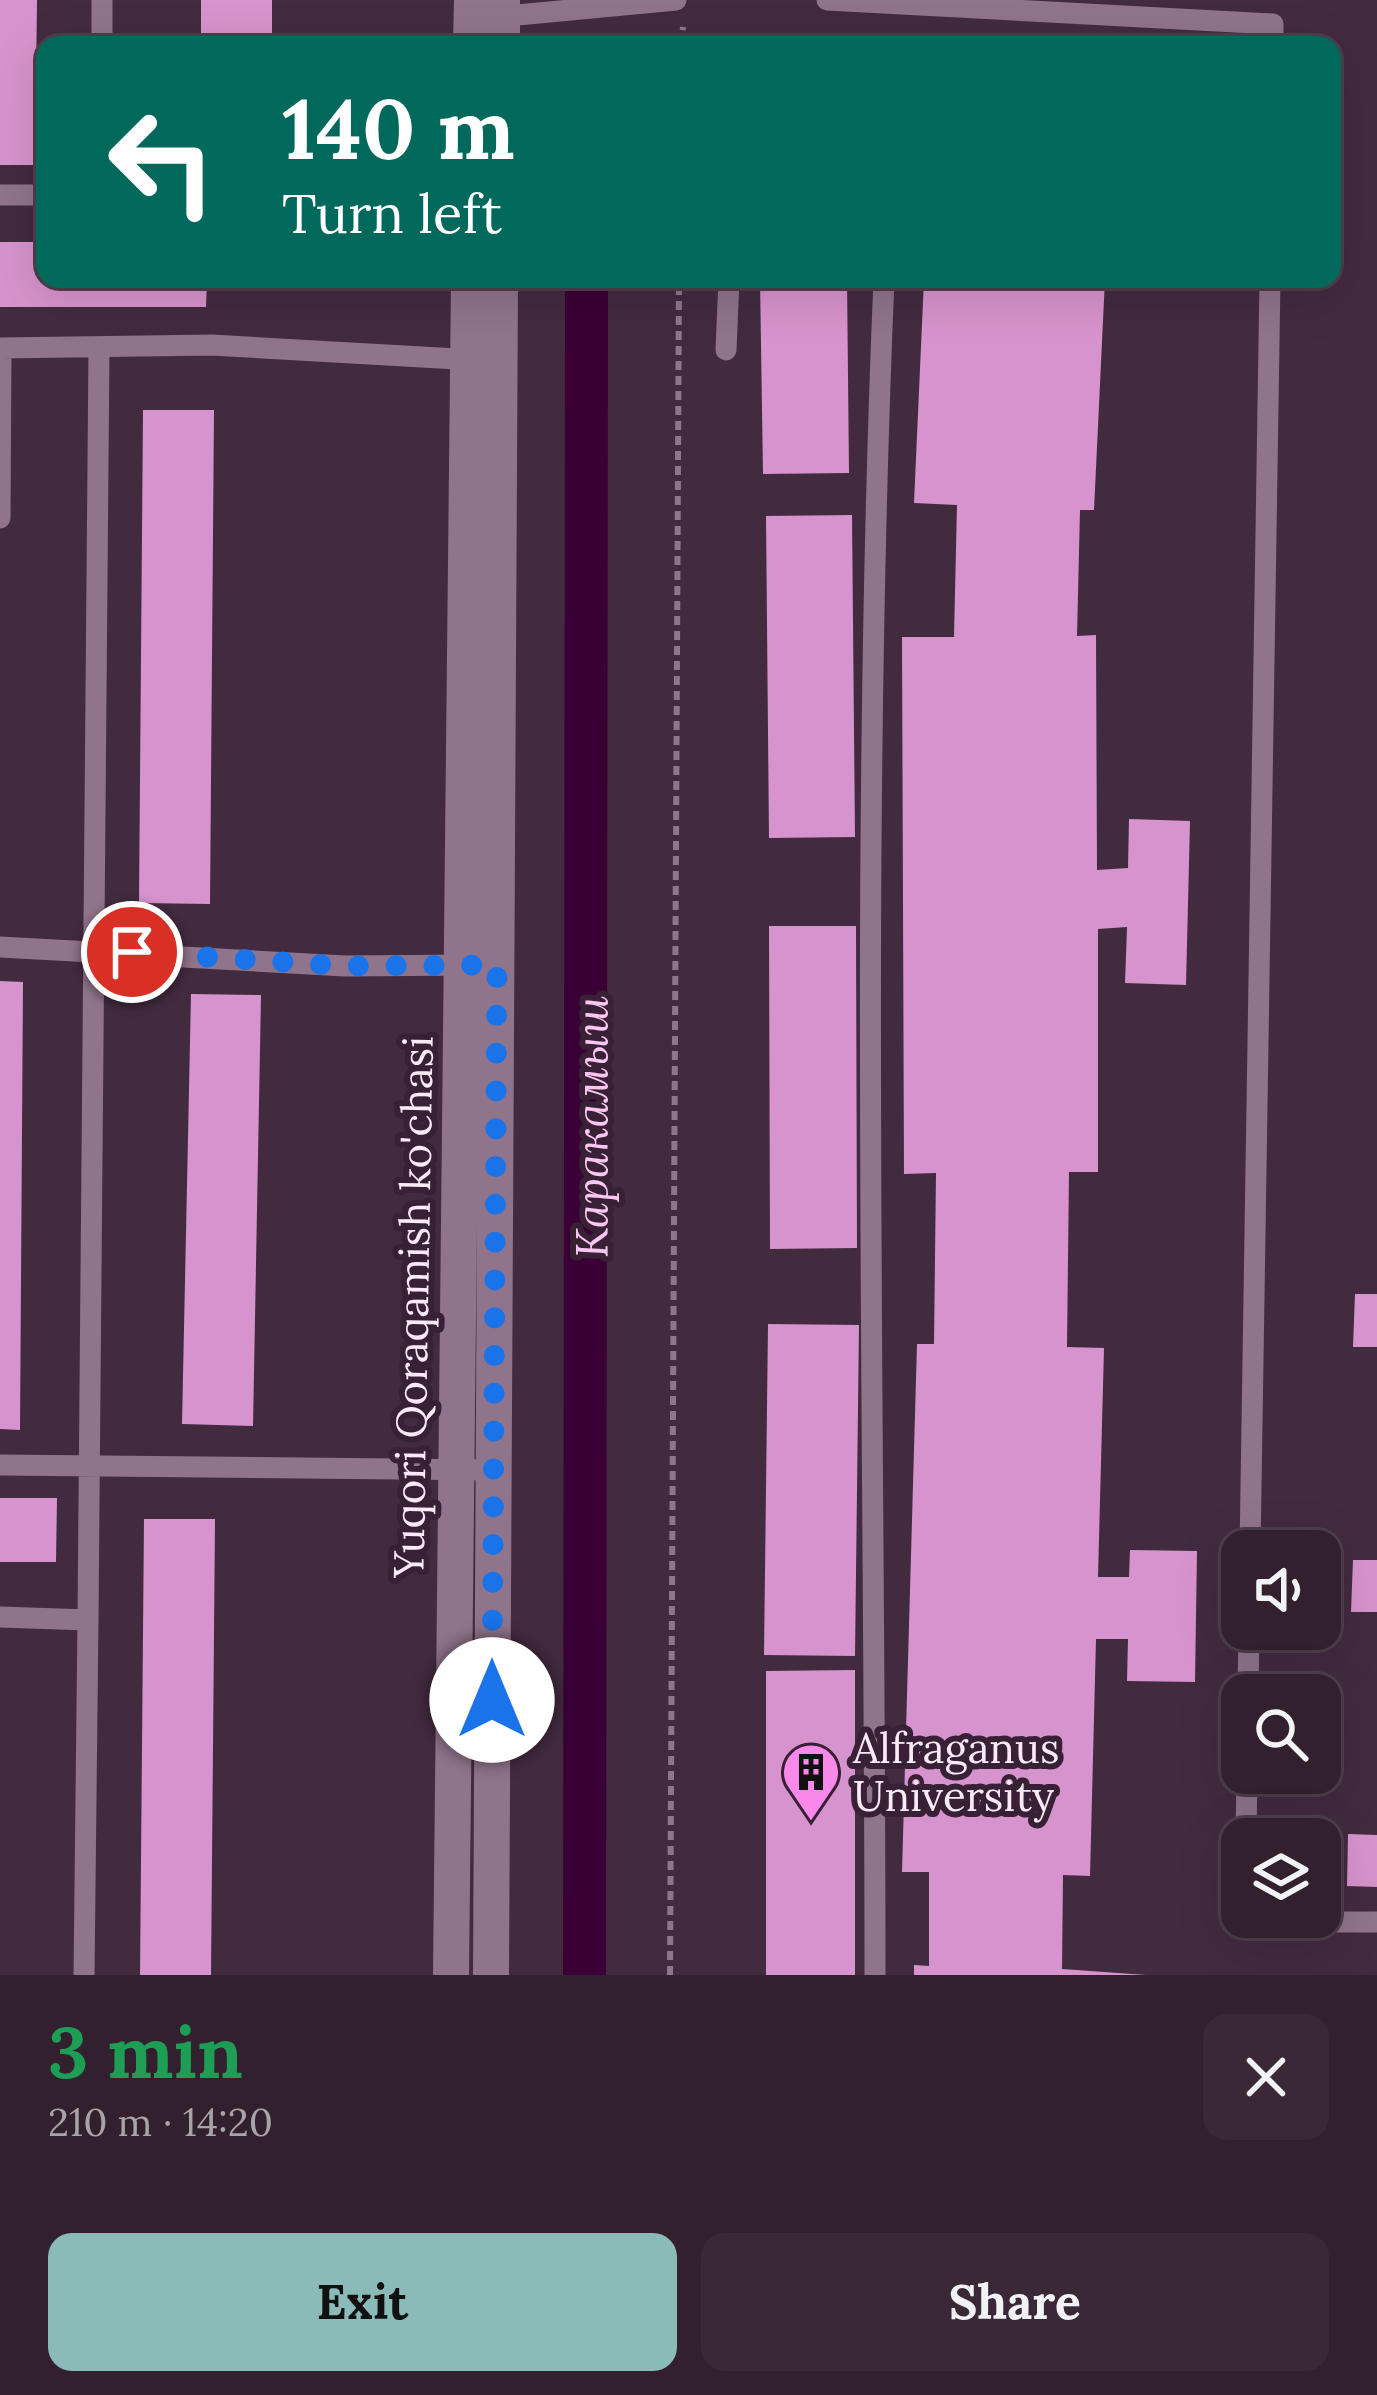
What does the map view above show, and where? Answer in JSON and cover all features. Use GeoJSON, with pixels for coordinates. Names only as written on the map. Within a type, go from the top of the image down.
{"type":"FeatureCollection","features":[{"type":"Feature","properties":{"kind":"main road","name":"Yuqori Qoraqamish ko'chasi"},"geometry":{"type":"LineString","coordinates":[[471,288],[484,360]]}},
{"type":"Feature","properties":{"kind":"main road","name":"Yuqori Qoraqamish ko'chasi"},"geometry":{"type":"LineString","coordinates":[[451,1975],[456,1468],[479,965],[484,360],[498,288]]}},
{"type":"Feature","properties":{"kind":"main road","name":"Yuqori Qoraqamish ko'chasi"},"geometry":{"type":"LineString","coordinates":[[479,965],[494,1470],[491,1975]]}},
{"type":"Feature","properties":{"kind":"lane"},"geometry":{"type":"LineString","coordinates":[[102,0],[102,36]]}},
{"type":"Feature","properties":{"kind":"lane"},"geometry":{"type":"LineString","coordinates":[[487,21],[676,0]]}},
{"type":"Feature","properties":{"kind":"lane"},"geometry":{"type":"LineString","coordinates":[[827,0],[1273,24],[1273,36]]}},
{"type":"Feature","properties":{"kind":"lane"},"geometry":{"type":"LineString","coordinates":[[0,195],[36,195]]}},
{"type":"Feature","properties":{"kind":"lane"},"geometry":{"type":"LineString","coordinates":[[726,350],[729,288]]}},
{"type":"Feature","properties":{"kind":"lane"},"geometry":{"type":"LineString","coordinates":[[875,1975],[872,794],[874,502],[884,288]]}},
{"type":"Feature","properties":{"kind":"lane"},"geometry":{"type":"LineString","coordinates":[[1250,1530],[1270,288]]}},
{"type":"Feature","properties":{"kind":"lane"},"geometry":{"type":"LineString","coordinates":[[0,518],[1,348],[212,345],[484,360]]}},
{"type":"Feature","properties":{"kind":"lane"},"geometry":{"type":"LineString","coordinates":[[85,1975],[92,1465],[90,949],[99,348]]}},
{"type":"Feature","properties":{"kind":"lane"},"geometry":{"type":"LineString","coordinates":[[0,947],[345,966],[479,965]]}},
{"type":"Feature","properties":{"kind":"lane"},"geometry":{"type":"LineString","coordinates":[[0,1465],[494,1470]]}},
{"type":"Feature","properties":{"kind":"lane"},"geometry":{"type":"LineString","coordinates":[[0,1617],[88,1620]]}},
{"type":"Feature","properties":{"kind":"lane"},"geometry":{"type":"LineString","coordinates":[[1341,1922],[1377,1922]]}},
{"type":"Feature","properties":{"kind":"path"},"geometry":{"type":"LineString","coordinates":[[670,1975],[679,288]]}},
{"type":"Feature","properties":{"kind":"water","name":"Каракамыш"},"geometry":{"type":"Polygon","coordinates":[[[565,288],[608,288],[606,1975],[563,1975],[565,288]]]}},
{"type":"Feature","properties":{"kind":"building"},"geometry":{"type":"Polygon","coordinates":[[[0,0],[37,0],[35,165],[0,165],[0,0]]]}},
{"type":"Feature","properties":{"kind":"building"},"geometry":{"type":"Polygon","coordinates":[[[201,0],[272,0],[272,36],[201,36],[201,0]]]}},
{"type":"Feature","properties":{"kind":"building"},"geometry":{"type":"Polygon","coordinates":[[[0,242],[36,242],[36,288],[207,288],[206,307],[0,307],[0,242]]]}},
{"type":"Feature","properties":{"kind":"building"},"geometry":{"type":"Polygon","coordinates":[[[760,288],[847,288],[849,473],[763,474],[760,288]]]}},
{"type":"Feature","properties":{"kind":"building"},"geometry":{"type":"Polygon","coordinates":[[[924,288],[1105,288],[1094,510],[1080,510],[1077,636],[1096,635],[1097,870],[1128,868],[1129,819],[1190,821],[1186,985],[1125,983],[1127,927],[1098,929],[1098,1172],[1069,1172],[1067,1347],[1104,1348],[1098,1577],[1129,1577],[1130,1550],[1197,1551],[1195,1682],[1127,1681],[1128,1639],[1096,1639],[1090,1876],[1063,1875],[1062,1969],[1146,1975],[914,1975],[914,1965],[929,1966],[929,1872],[902,1872],[917,1344],[934,1344],[936,1173],[904,1174],[902,637],[954,637],[957,505],[914,503],[924,288]]]}},
{"type":"Feature","properties":{"kind":"building"},"geometry":{"type":"Polygon","coordinates":[[[143,410],[214,410],[210,904],[139,903],[143,410]]]}},
{"type":"Feature","properties":{"kind":"building"},"geometry":{"type":"Polygon","coordinates":[[[852,515],[855,837],[769,838],[766,516],[852,515]]]}},
{"type":"Feature","properties":{"kind":"building"},"geometry":{"type":"Polygon","coordinates":[[[769,926],[856,926],[857,1248],[770,1249],[769,926]]]}},
{"type":"Feature","properties":{"kind":"building"},"geometry":{"type":"Polygon","coordinates":[[[0,981],[23,982],[20,1430],[0,1429],[0,981]]]}},
{"type":"Feature","properties":{"kind":"building"},"geometry":{"type":"Polygon","coordinates":[[[191,994],[261,995],[253,1426],[182,1424],[191,994]]]}},
{"type":"Feature","properties":{"kind":"building"},"geometry":{"type":"Polygon","coordinates":[[[1355,1294],[1377,1294],[1377,1347],[1353,1347],[1355,1294]]]}},
{"type":"Feature","properties":{"kind":"building"},"geometry":{"type":"Polygon","coordinates":[[[768,1324],[859,1325],[855,1656],[764,1655],[768,1324]]]}},
{"type":"Feature","properties":{"kind":"building"},"geometry":{"type":"Polygon","coordinates":[[[0,1498],[57,1498],[56,1562],[0,1562],[0,1498]]]}},
{"type":"Feature","properties":{"kind":"building"},"geometry":{"type":"Polygon","coordinates":[[[144,1519],[215,1519],[211,1975],[140,1975],[144,1519]]]}},
{"type":"Feature","properties":{"kind":"building"},"geometry":{"type":"Polygon","coordinates":[[[1353,1560],[1377,1560],[1377,1612],[1351,1612],[1353,1560]]]}},
{"type":"Feature","properties":{"kind":"building","name":"Alfraganus University"},"geometry":{"type":"Polygon","coordinates":[[[855,1670],[855,1975],[766,1975],[766,1671],[855,1670]]]}},
{"type":"Feature","properties":{"kind":"building"},"geometry":{"type":"Polygon","coordinates":[[[1348,1834],[1377,1835],[1377,1887],[1347,1886],[1348,1834]]]}},
{"type":"Feature","properties":{"kind":"place","name":"Alfraganus University"},"geometry":{"type":"Point","coordinates":[811,1823]}},
{"type":"Feature","properties":{"kind":"route"},"geometry":{"type":"LineString","coordinates":[[132,952],[345,966],[497,965],[492,1700]]}}]}
